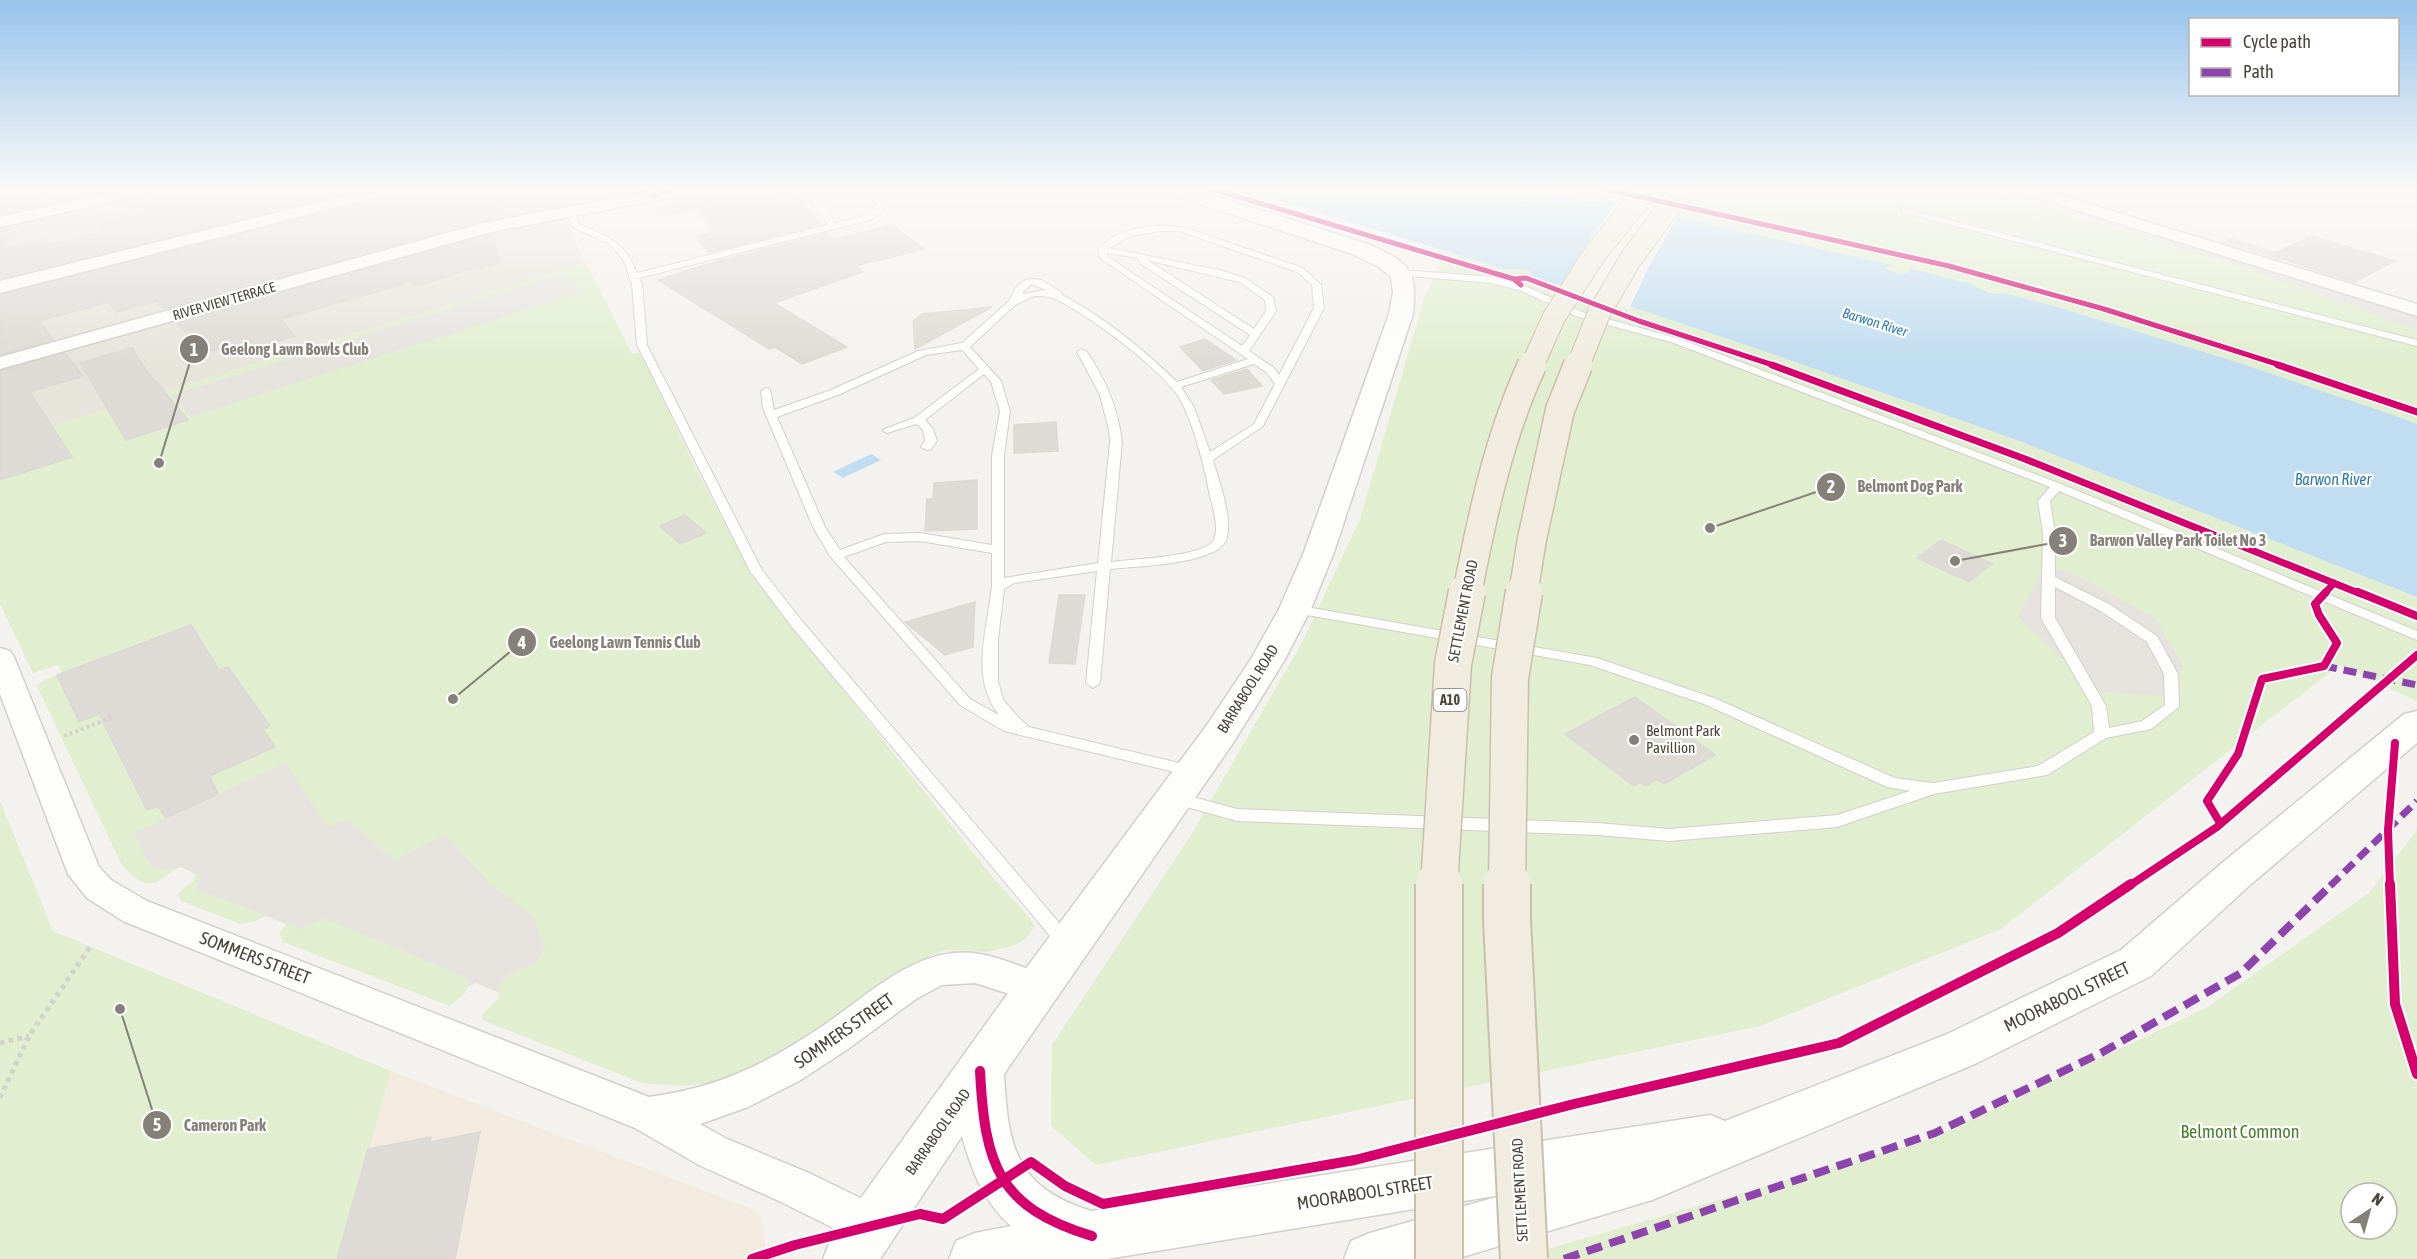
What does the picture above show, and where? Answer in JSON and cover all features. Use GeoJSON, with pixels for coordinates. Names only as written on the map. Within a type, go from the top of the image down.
{"type":"FeatureCollection","features":[{"type":"Feature","properties":{"kind":"highway","name":"SETTLEMENT ROAD"},"geometry":{"type":"LineString","coordinates":[[1439,1259],[1438,908],[1453,664],[1481,519],[1516,400],[1554,317],[1601,247]]}},
{"type":"Feature","properties":{"kind":"highway","name":"SETTLEMENT ROAD"},"geometry":{"type":"LineString","coordinates":[[1524,1259],[1507,920],[1510,678],[1532,539],[1560,410],[1599,313],[1640,247]]}},
{"type":"Feature","properties":{"kind":"street"},"geometry":{"type":"LineString","coordinates":[[0,287],[160,247]]}},
{"type":"Feature","properties":{"kind":"street","name":"RIVER VIEW TERRACE"},"geometry":{"type":"LineString","coordinates":[[0,363],[415,247]]}},
{"type":"Feature","properties":{"kind":"street"},"geometry":{"type":"LineString","coordinates":[[1353,247],[1386,261],[1401,273]]}},
{"type":"Feature","properties":{"kind":"street"},"geometry":{"type":"LineString","coordinates":[[2208,247],[2417,310]]}},
{"type":"Feature","properties":{"kind":"street"},"geometry":{"type":"LineString","coordinates":[[2212,248],[2417,321]]}},
{"type":"Feature","properties":{"kind":"street","name":"BARRABOOL ROAD"},"geometry":{"type":"LineString","coordinates":[[860,1243],[1037,988],[1245,698],[1295,609],[1319,552],[1401,314],[1404,284],[1401,273]]}},
{"type":"Feature","properties":{"kind":"street","name":"SOMMERS STREET"},"geometry":{"type":"LineString","coordinates":[[0,657],[86,874],[99,889],[135,911],[649,1115],[722,1157],[794,1187],[860,1243]]}},
{"type":"Feature","properties":{"kind":"street","name":"MOORABOOL STREET"},"geometry":{"type":"LineString","coordinates":[[1370,1259],[1652,1176],[1961,1049],[2136,963],[2236,874],[2417,723]]}},
{"type":"Feature","properties":{"kind":"street","name":"SOMMERS STREET"},"geometry":{"type":"LineString","coordinates":[[649,1115],[681,1112],[701,1107],[774,1078],[803,1061],[925,975],[953,968],[974,969],[1037,988]]}},
{"type":"Feature","properties":{"kind":"street"},"geometry":{"type":"LineString","coordinates":[[980,1071],[982,1119],[988,1146],[998,1171],[1011,1191],[1028,1209],[1046,1221],[1092,1236]]}},
{"type":"Feature","properties":{"kind":"street","name":"MOORABOOL STREET"},"geometry":{"type":"LineString","coordinates":[[975,1259],[1092,1236],[1757,1131]]}},
{"type":"Feature","properties":{"kind":"lane"},"geometry":{"type":"LineString","coordinates":[[616,247],[627,258],[635,276],[642,345],[756,571],[797,624],[1068,945]]}},
{"type":"Feature","properties":{"kind":"lane"},"geometry":{"type":"LineString","coordinates":[[635,276],[751,247]]}},
{"type":"Feature","properties":{"kind":"lane"},"geometry":{"type":"LineString","coordinates":[[1102,250],[1105,247]]}},
{"type":"Feature","properties":{"kind":"lane"},"geometry":{"type":"LineString","coordinates":[[1207,459],[1258,426],[1319,308],[1320,291],[1314,279],[1284,263],[1234,247]]}},
{"type":"Feature","properties":{"kind":"lane"},"geometry":{"type":"LineString","coordinates":[[2046,247],[2417,343]]}},
{"type":"Feature","properties":{"kind":"lane"},"geometry":{"type":"LineString","coordinates":[[1102,250],[1216,272],[1242,280],[1270,299],[1271,311],[1243,352]]}},
{"type":"Feature","properties":{"kind":"lane"},"geometry":{"type":"LineString","coordinates":[[1102,250],[1104,258],[1256,360],[1275,375],[1280,384]]}},
{"type":"Feature","properties":{"kind":"lane"},"geometry":{"type":"LineString","coordinates":[[1141,256],[1144,262],[1256,334]]}},
{"type":"Feature","properties":{"kind":"lane"},"geometry":{"type":"LineString","coordinates":[[1401,273],[1493,280],[1525,289],[1579,314],[1677,341],[2057,486],[2417,636]]}},
{"type":"Feature","properties":{"kind":"lane"},"geometry":{"type":"LineString","coordinates":[[771,415],[843,390],[907,359],[933,350],[964,346],[1013,300],[1030,294],[1047,293],[1061,297],[1125,342],[1166,375],[1195,418],[1207,459],[1221,526],[1221,539],[1213,548],[1198,555],[1010,580],[998,587]]}},
{"type":"Feature","properties":{"kind":"lane"},"geometry":{"type":"LineString","coordinates":[[964,346],[996,381],[1005,411],[998,455],[998,587],[993,603],[990,688],[1004,713],[1024,730]]}},
{"type":"Feature","properties":{"kind":"lane"},"geometry":{"type":"LineString","coordinates":[[1082,352],[1095,370],[1115,419],[1116,442],[1093,683]]}},
{"type":"Feature","properties":{"kind":"lane"},"geometry":{"type":"LineString","coordinates":[[1175,386],[1256,360]]}},
{"type":"Feature","properties":{"kind":"lane"},"geometry":{"type":"LineString","coordinates":[[887,430],[918,420],[986,369]]}},
{"type":"Feature","properties":{"kind":"lane"},"geometry":{"type":"LineString","coordinates":[[766,391],[771,415],[819,527],[836,556],[965,702],[1009,727],[1024,730],[1184,785],[1237,815],[1597,829],[1669,835],[1837,820],[1933,789],[2042,771],[2102,734],[2146,725],[2172,707],[2171,674],[2152,639],[2104,607],[2047,578]]}},
{"type":"Feature","properties":{"kind":"lane"},"geometry":{"type":"LineString","coordinates":[[918,420],[928,429],[931,441],[927,447]]}},
{"type":"Feature","properties":{"kind":"lane"},"geometry":{"type":"LineString","coordinates":[[2057,486],[2044,501],[2049,533],[2048,618],[2099,706],[2102,734]]}},
{"type":"Feature","properties":{"kind":"lane"},"geometry":{"type":"LineString","coordinates":[[836,556],[884,538],[911,537],[998,550]]}},
{"type":"Feature","properties":{"kind":"lane"},"geometry":{"type":"LineString","coordinates":[[1295,609],[1592,661],[1709,701],[1892,783],[1933,789]]}},
{"type":"Feature","properties":{"kind":"path"},"geometry":{"type":"LineString","coordinates":[[36,748],[113,717]]}},
{"type":"Feature","properties":{"kind":"path"},"geometry":{"type":"LineString","coordinates":[[0,1098],[29,1036],[90,947]]}},
{"type":"Feature","properties":{"kind":"path"},"geometry":{"type":"LineString","coordinates":[[0,1043],[29,1036]]}},
{"type":"Feature","properties":{"kind":"shaded area"},"geometry":{"type":"Polygon","coordinates":[[[0,247],[578,247],[586,263],[0,442],[0,247]]]}},
{"type":"Feature","properties":{"kind":"shaded area"},"geometry":{"type":"Polygon","coordinates":[[[2177,247],[2232,247],[2417,305],[2417,330],[2248,269],[2177,247]]]}},
{"type":"Feature","properties":{"kind":"shaded area"},"geometry":{"type":"Polygon","coordinates":[[[2237,247],[2261,247],[2287,255],[2278,260],[2237,247]]]}},
{"type":"Feature","properties":{"kind":"shaded area"},"geometry":{"type":"Polygon","coordinates":[[[560,275],[584,291],[190,417],[172,395],[560,275]]]}},
{"type":"Feature","properties":{"kind":"shaded area"},"geometry":{"type":"Polygon","coordinates":[[[2045,564],[2080,577],[2155,618],[2184,667],[2162,696],[2098,692],[2018,617],[2045,564]]]}},
{"type":"Feature","properties":{"kind":"shaded area"},"geometry":{"type":"Polygon","coordinates":[[[285,763],[328,827],[347,819],[395,860],[445,834],[491,885],[533,916],[545,948],[535,964],[525,969],[518,968],[501,983],[498,992],[476,983],[468,986],[468,980],[460,975],[326,919],[301,929],[196,889],[201,876],[182,867],[159,870],[150,866],[134,833],[285,763]]]}},
{"type":"Feature","properties":{"kind":"shaded area"},"geometry":{"type":"Polygon","coordinates":[[[391,1071],[747,1207],[762,1218],[767,1259],[339,1259],[391,1071]]]}},
{"type":"Feature","properties":{"kind":"green space"},"geometry":{"type":"Polygon","coordinates":[[[1810,247],[2181,247],[2210,255],[2417,324],[2417,424],[2230,360],[2058,307],[2008,294],[1989,293],[1971,284],[1909,269],[1910,271],[1898,274],[1883,268],[1892,265],[1810,247]]]}},
{"type":"Feature","properties":{"kind":"green space"},"geometry":{"type":"Polygon","coordinates":[[[1446,252],[1505,269],[1529,270],[1536,278],[1629,306],[1775,355],[2017,440],[2417,597],[2417,701],[2339,665],[2001,929],[1760,1026],[1096,1165],[1051,1126],[1052,1045],[1191,835],[1303,641],[1360,519],[1425,296],[1446,252]]]}},
{"type":"Feature","properties":{"kind":"green space"},"geometry":{"type":"Polygon","coordinates":[[[586,263],[632,354],[640,353],[647,365],[696,469],[755,580],[995,880],[1022,909],[1034,927],[1026,939],[1013,946],[987,952],[945,950],[912,964],[778,1059],[715,1083],[680,1086],[642,1083],[482,1020],[484,1013],[498,999],[498,992],[476,983],[468,986],[465,993],[450,1006],[283,942],[280,933],[286,924],[265,916],[256,921],[240,924],[181,901],[178,893],[193,881],[196,875],[181,867],[154,883],[148,884],[138,879],[120,861],[37,686],[42,681],[62,673],[58,665],[33,673],[0,604],[0,442],[586,263]]]}},
{"type":"Feature","properties":{"kind":"green space"},"geometry":{"type":"Polygon","coordinates":[[[0,801],[53,931],[391,1071],[339,1259],[0,1259],[0,801]]]}},
{"type":"Feature","properties":{"kind":"green space","name":"Belmont Common"},"geometry":{"type":"Polygon","coordinates":[[[2417,830],[2417,1259],[1513,1259],[1930,1139],[2206,1008],[2369,893],[2417,830]]]}},
{"type":"Feature","properties":{"kind":"water","name":"Barwon River"},"geometry":{"type":"Polygon","coordinates":[[[1431,247],[1811,247],[1893,265],[1884,268],[1898,274],[1910,272],[1908,268],[1971,284],[1989,293],[2008,294],[2058,307],[2230,360],[2393,415],[2417,424],[2417,597],[2017,440],[1775,355],[1629,306],[1536,278],[1529,270],[1505,269],[1431,247]]]}},
{"type":"Feature","properties":{"kind":"water"},"geometry":{"type":"Polygon","coordinates":[[[871,454],[881,460],[843,478],[833,472],[871,454]]]}},
{"type":"Feature","properties":{"kind":"pier"},"geometry":{"type":"Polygon","coordinates":[[[1586,247],[1661,247],[1629,309],[1560,288],[1586,247]]]}},
{"type":"Feature","properties":{"kind":"building"},"geometry":{"type":"Polygon","coordinates":[[[0,247],[5,247],[3,249],[12,247],[130,247],[0,279],[0,247]]]}},
{"type":"Feature","properties":{"kind":"building"},"geometry":{"type":"Polygon","coordinates":[[[189,247],[391,247],[164,309],[157,301],[116,312],[109,302],[39,321],[54,340],[0,355],[0,295],[189,247]]]}},
{"type":"Feature","properties":{"kind":"building"},"geometry":{"type":"Polygon","coordinates":[[[447,247],[496,247],[500,263],[478,269],[476,267],[417,286],[411,282],[281,319],[295,336],[252,349],[245,341],[205,353],[176,322],[447,247]]]}},
{"type":"Feature","properties":{"kind":"building"},"geometry":{"type":"Polygon","coordinates":[[[704,247],[733,247],[708,253],[704,247]]]}},
{"type":"Feature","properties":{"kind":"building"},"geometry":{"type":"Polygon","coordinates":[[[773,247],[921,247],[924,249],[856,266],[863,272],[774,303],[847,347],[802,364],[775,347],[769,349],[658,280],[773,247]]]}},
{"type":"Feature","properties":{"kind":"building"},"geometry":{"type":"Polygon","coordinates":[[[2289,247],[2347,247],[2395,261],[2354,282],[2269,255],[2289,247]]]}},
{"type":"Feature","properties":{"kind":"building"},"geometry":{"type":"Polygon","coordinates":[[[992,307],[915,349],[913,321],[922,314],[992,307]]]}},
{"type":"Feature","properties":{"kind":"building"},"geometry":{"type":"Polygon","coordinates":[[[1205,339],[1236,360],[1203,371],[1180,347],[1205,339]]]}},
{"type":"Feature","properties":{"kind":"building"},"geometry":{"type":"Polygon","coordinates":[[[132,348],[146,370],[188,420],[126,440],[80,363],[132,348]]]}},
{"type":"Feature","properties":{"kind":"building"},"geometry":{"type":"Polygon","coordinates":[[[65,353],[83,376],[30,392],[72,457],[0,480],[0,371],[65,353]]]}},
{"type":"Feature","properties":{"kind":"building"},"geometry":{"type":"Polygon","coordinates":[[[1247,369],[1262,386],[1224,394],[1211,380],[1247,369]]]}},
{"type":"Feature","properties":{"kind":"building"},"geometry":{"type":"Polygon","coordinates":[[[1056,422],[1058,451],[1014,453],[1014,425],[1056,422]]]}},
{"type":"Feature","properties":{"kind":"building"},"geometry":{"type":"Polygon","coordinates":[[[977,480],[977,529],[925,531],[927,499],[933,499],[934,483],[977,480]]]}},
{"type":"Feature","properties":{"kind":"building"},"geometry":{"type":"Polygon","coordinates":[[[685,515],[706,533],[680,544],[660,526],[685,515]]]}},
{"type":"Feature","properties":{"kind":"building"},"geometry":{"type":"Polygon","coordinates":[[[1941,540],[1992,564],[1969,582],[1917,558],[1941,540]]]}},
{"type":"Feature","properties":{"kind":"building"},"geometry":{"type":"Polygon","coordinates":[[[1059,595],[1085,595],[1075,664],[1049,663],[1059,595]]]}},
{"type":"Feature","properties":{"kind":"building"},"geometry":{"type":"Polygon","coordinates":[[[975,602],[973,647],[945,655],[905,622],[975,602]]]}},
{"type":"Feature","properties":{"kind":"building"},"geometry":{"type":"Polygon","coordinates":[[[191,625],[219,670],[228,667],[270,726],[263,729],[275,747],[210,776],[218,794],[166,818],[158,806],[147,810],[99,714],[79,722],[57,675],[191,625]]]}},
{"type":"Feature","properties":{"kind":"building","name":"Belmont Park Pavillion"},"geometry":{"type":"Polygon","coordinates":[[[1635,697],[1715,755],[1664,784],[1658,779],[1645,786],[1640,782],[1634,786],[1565,734],[1635,697]]]}},
{"type":"Feature","properties":{"kind":"building"},"geometry":{"type":"Polygon","coordinates":[[[480,1132],[455,1259],[337,1259],[368,1149],[431,1137],[430,1142],[480,1132]]]}},
{"type":"Feature","properties":{"kind":"marked path"},"geometry":{"type":"LineString","coordinates":[[2324,666],[2417,685]]}},
{"type":"Feature","properties":{"kind":"marked path"},"geometry":{"type":"LineString","coordinates":[[1564,1259],[1935,1133],[2101,1053],[2241,973],[2417,801]]}},
{"type":"Feature","properties":{"kind":"cycle path"},"geometry":{"type":"LineString","coordinates":[[1406,247],[1514,279],[1521,285]]}},
{"type":"Feature","properties":{"kind":"cycle path"},"geometry":{"type":"LineString","coordinates":[[1865,247],[1949,266],[2104,309],[2417,412]]}},
{"type":"Feature","properties":{"kind":"cycle path"},"geometry":{"type":"LineString","coordinates":[[1514,279],[1526,278],[1639,321],[1717,345],[1846,391],[2025,459],[2417,616]]}},
{"type":"Feature","properties":{"kind":"cycle path"},"geometry":{"type":"LineString","coordinates":[[2220,823],[2207,801],[2238,754],[2262,679],[2324,666],[2337,643],[2316,610],[2315,604],[2334,583]]}},
{"type":"Feature","properties":{"kind":"cycle path"},"geometry":{"type":"LineString","coordinates":[[752,1259],[795,1245],[920,1214],[943,1219],[1031,1162],[1065,1186],[1103,1204],[1355,1160],[1574,1104],[1839,1043],[2058,933],[2217,827],[2417,655]]}},
{"type":"Feature","properties":{"kind":"cycle path"},"geometry":{"type":"LineString","coordinates":[[2395,743],[2388,830],[2395,1004],[2417,1074]]}},
{"type":"Feature","properties":{"kind":"cycle path"},"geometry":{"type":"LineString","coordinates":[[980,1071],[985,1131],[992,1156],[1002,1178],[1017,1198],[1036,1214],[1061,1226],[1092,1236]]}},
{"type":"Feature","properties":{"kind":"place","name":"Geelong Lawn Bowls Club"},"geometry":{"type":"Point","coordinates":[159,463]}},
{"type":"Feature","properties":{"kind":"place","name":"Belmont Dog Park"},"geometry":{"type":"Point","coordinates":[1710,528]}},
{"type":"Feature","properties":{"kind":"place","name":"Barwon Valley Park Toilet No 3"},"geometry":{"type":"Point","coordinates":[1955,561]}},
{"type":"Feature","properties":{"kind":"place","name":"Geelong Lawn Tennis Club"},"geometry":{"type":"Point","coordinates":[453,699]}},
{"type":"Feature","properties":{"kind":"place","name":"Belmont Park Pavillion"},"geometry":{"type":"Point","coordinates":[1634,740]}},
{"type":"Feature","properties":{"kind":"place","name":"Cameron Park"},"geometry":{"type":"Point","coordinates":[120,1009]}}]}
